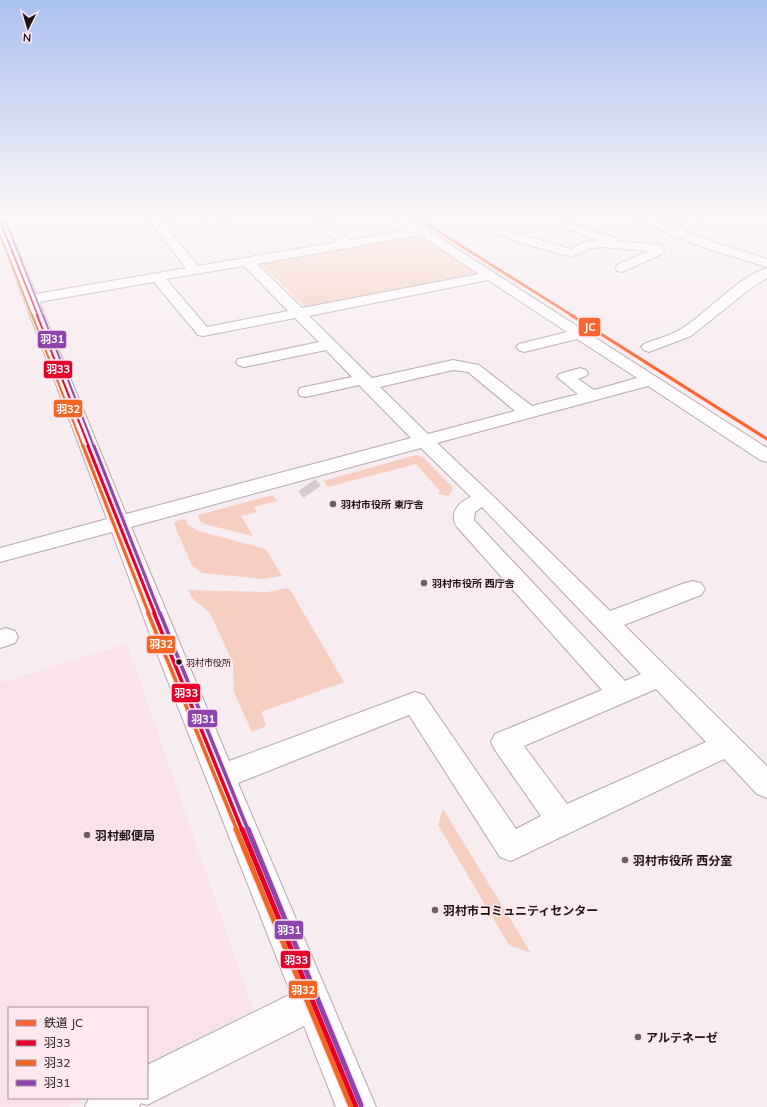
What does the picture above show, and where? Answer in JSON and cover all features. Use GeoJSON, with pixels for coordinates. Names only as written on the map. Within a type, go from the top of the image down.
{"type":"FeatureCollection","features":[{"type":"Feature","properties":{"kind":"street"},"geometry":{"type":"LineString","coordinates":[[16,267],[30,299],[173,662],[356,1107]]}},
{"type":"Feature","properties":{"kind":"street"},"geometry":{"type":"LineString","coordinates":[[192,267],[195,271]]}},
{"type":"Feature","properties":{"kind":"street"},"geometry":{"type":"LineString","coordinates":[[30,299],[221,267]]}},
{"type":"Feature","properties":{"kind":"street"},"geometry":{"type":"LineString","coordinates":[[253,267],[485,499],[767,785]]}},
{"type":"Feature","properties":{"kind":"street"},"geometry":{"type":"LineString","coordinates":[[476,267],[767,456]]}},
{"type":"Feature","properties":{"kind":"street"},"geometry":{"type":"LineString","coordinates":[[649,347],[686,333],[746,285],[767,272]]}},
{"type":"Feature","properties":{"kind":"street"},"geometry":{"type":"LineString","coordinates":[[158,278],[203,332],[490,276]]}},
{"type":"Feature","properties":{"kind":"street"},"geometry":{"type":"LineString","coordinates":[[524,347],[580,334]]}},
{"type":"Feature","properties":{"kind":"street"},"geometry":{"type":"LineString","coordinates":[[244,362],[330,345]]}},
{"type":"Feature","properties":{"kind":"street"},"geometry":{"type":"LineString","coordinates":[[306,392],[453,365],[472,368],[529,413]]}},
{"type":"Feature","properties":{"kind":"street"},"geometry":{"type":"LineString","coordinates":[[580,372],[564,377],[591,396]]}},
{"type":"Feature","properties":{"kind":"street"},"geometry":{"type":"LineString","coordinates":[[0,555],[119,523],[303,480],[426,441],[650,380]]}},
{"type":"Feature","properties":{"kind":"street"},"geometry":{"type":"LineString","coordinates":[[485,499],[472,503],[464,511],[464,522],[621,694]]}},
{"type":"Feature","properties":{"kind":"street"},"geometry":{"type":"LineString","coordinates":[[607,622],[693,589]]}},
{"type":"Feature","properties":{"kind":"street"},"geometry":{"type":"LineString","coordinates":[[562,821],[505,742],[660,677]]}},
{"type":"Feature","properties":{"kind":"street"},"geometry":{"type":"LineString","coordinates":[[221,777],[415,702],[511,847],[562,821],[727,745]]}},
{"type":"Feature","properties":{"kind":"street"},"geometry":{"type":"LineString","coordinates":[[148,1085],[313,1002]]}},
{"type":"Feature","properties":{"kind":"street"},"geometry":{"type":"LineString","coordinates":[[105,1107],[121,1099]]}},
{"type":"Feature","properties":{"kind":"shaded area"},"geometry":{"type":"Polygon","coordinates":[[[264,267],[469,267],[478,273],[477,276],[307,309],[264,267]]]}},
{"type":"Feature","properties":{"kind":"shaded area"},"geometry":{"type":"Polygon","coordinates":[[[416,455],[423,457],[453,488],[449,496],[439,494],[438,493],[441,492],[416,464],[328,487],[323,481],[416,455]]]}},
{"type":"Feature","properties":{"kind":"shaded area"},"geometry":{"type":"Polygon","coordinates":[[[273,495],[277,501],[254,507],[257,512],[241,516],[253,536],[204,524],[200,521],[198,515],[273,495]]]}},
{"type":"Feature","properties":{"kind":"shaded area"},"geometry":{"type":"Polygon","coordinates":[[[185,519],[188,525],[198,531],[266,549],[282,576],[263,579],[202,573],[192,566],[174,524],[176,521],[185,519]]]}},
{"type":"Feature","properties":{"kind":"shaded area"},"geometry":{"type":"Polygon","coordinates":[[[289,588],[344,682],[261,712],[266,724],[264,727],[252,732],[234,692],[233,663],[210,613],[192,598],[188,590],[267,592],[289,588]]]}},
{"type":"Feature","properties":{"kind":"shaded area","name":"羽村郵便局"},"geometry":{"type":"Polygon","coordinates":[[[127,643],[255,1015],[148,1068],[148,1007],[8,1007],[8,1099],[84,1099],[68,1107],[0,1107],[0,683],[127,643]]]}},
{"type":"Feature","properties":{"kind":"shaded area"},"geometry":{"type":"Polygon","coordinates":[[[443,809],[531,953],[509,945],[438,825],[443,809]]]}},
{"type":"Feature","properties":{"kind":"tunnel"},"geometry":{"type":"LineString","coordinates":[[307,485],[312,492]]}},
{"type":"Feature","properties":{"kind":"rail line","name":"JC"},"geometry":{"type":"LineString","coordinates":[[494,267],[767,439]]}},
{"type":"Feature","properties":{"kind":"transit line","name":"羽32"},"geometry":{"type":"LineString","coordinates":[[12,267],[168,663],[351,1107]]}},
{"type":"Feature","properties":{"kind":"transit line","name":"羽33"},"geometry":{"type":"LineString","coordinates":[[18,267],[173,661],[356,1107]]}},
{"type":"Feature","properties":{"kind":"transit line","name":"羽31"},"geometry":{"type":"LineString","coordinates":[[24,267],[178,659],[361,1105]]}},
{"type":"Feature","properties":{"kind":"place","name":"羽村市役所 東庁舎"},"geometry":{"type":"Point","coordinates":[333,504]}},
{"type":"Feature","properties":{"kind":"place","name":"羽村市役所 西庁舎"},"geometry":{"type":"Point","coordinates":[424,583]}},
{"type":"Feature","properties":{"kind":"place","name":"羽村市役所"},"geometry":{"type":"Point","coordinates":[179,662]}},
{"type":"Feature","properties":{"kind":"place","name":"羽村郵便局"},"geometry":{"type":"Point","coordinates":[87,835]}},
{"type":"Feature","properties":{"kind":"place","name":"羽村市役所 西分室"},"geometry":{"type":"Point","coordinates":[625,860]}},
{"type":"Feature","properties":{"kind":"place","name":"羽村市コミュニティセンター"},"geometry":{"type":"Point","coordinates":[435,910]}},
{"type":"Feature","properties":{"kind":"place","name":"アルテネーゼ"},"geometry":{"type":"Point","coordinates":[638,1037]}}]}
